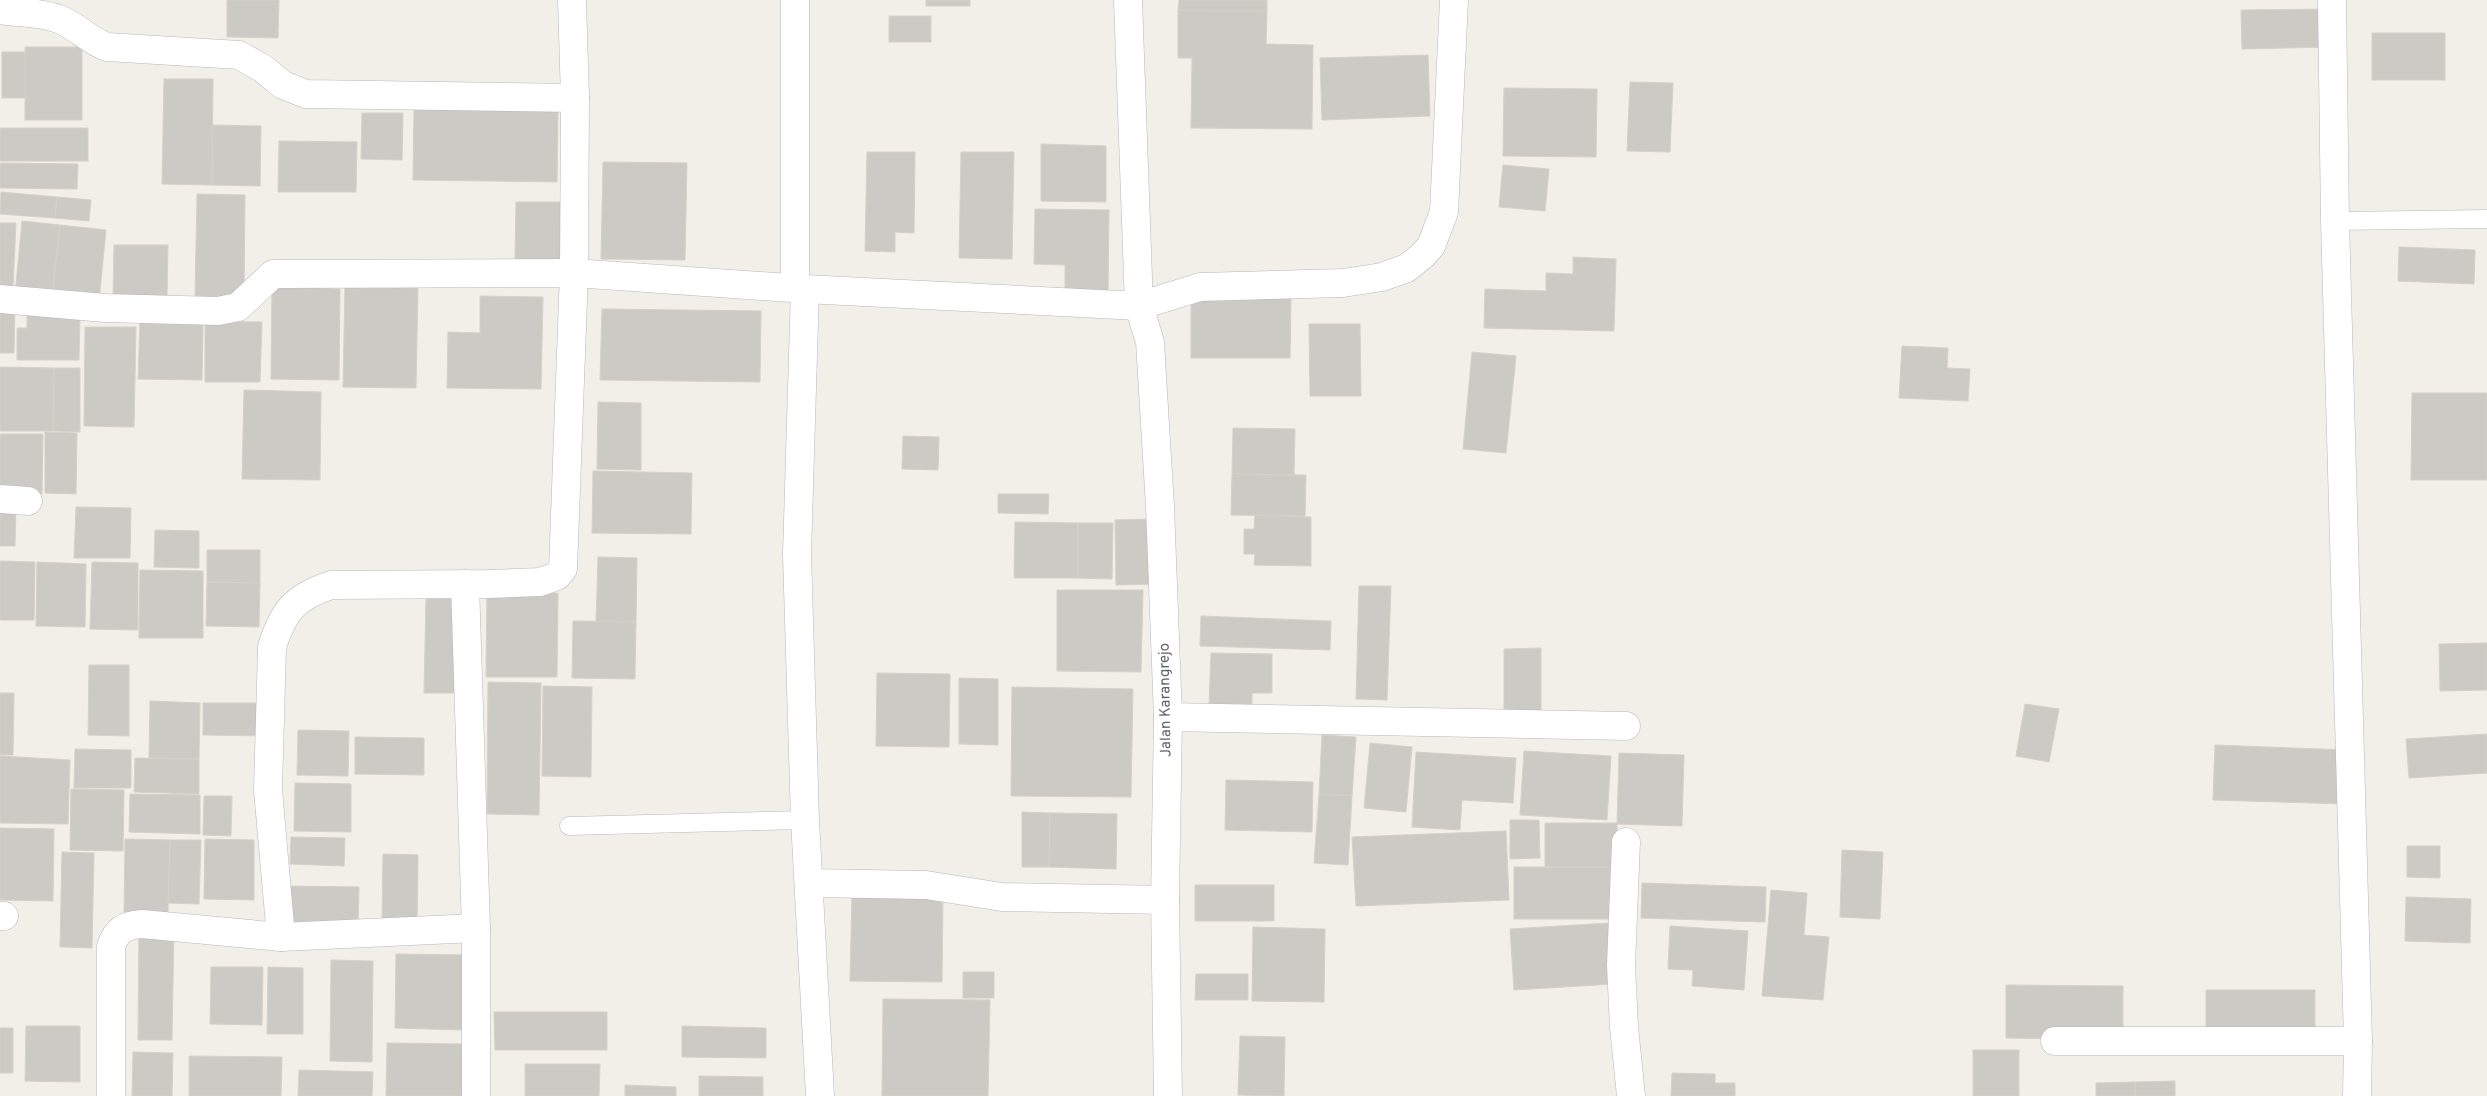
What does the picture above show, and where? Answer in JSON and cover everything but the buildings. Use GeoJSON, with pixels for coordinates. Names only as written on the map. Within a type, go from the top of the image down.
{"type":"FeatureCollection","features":[{"type":"Feature","properties":{"kind":"street"},"geometry":{"type":"LineString","coordinates":[[281,937],[268,790],[272,647],[277,629],[287,612],[298,600],[313,591],[331,585],[540,582],[557,576],[563,569],[574,273],[575,98],[572,0]]}},
{"type":"Feature","properties":{"kind":"street"},"geometry":{"type":"LineString","coordinates":[[795,0],[800,288],[797,554],[806,820],[820,1096]]}},
{"type":"Feature","properties":{"kind":"street","name":"Jalan Karangrejo"},"geometry":{"type":"LineString","coordinates":[[1128,0],[1139,306],[1150,342],[1154,386],[1168,717],[1165,900],[1168,1096]]}},
{"type":"Feature","properties":{"kind":"street"},"geometry":{"type":"LineString","coordinates":[[0,299],[105,308],[218,311],[238,307],[273,274],[574,273],[800,288],[1139,306],[1200,287],[1343,283],[1382,277],[1407,268],[1423,255],[1431,246],[1444,212],[1454,0]]}},
{"type":"Feature","properties":{"kind":"street"},"geometry":{"type":"LineString","coordinates":[[2332,0],[2335,221],[2358,1041],[2357,1096]]}},
{"type":"Feature","properties":{"kind":"street"},"geometry":{"type":"LineString","coordinates":[[0,10],[35,13],[60,19],[75,27],[90,40],[107,47],[239,55],[262,68],[283,85],[306,94],[575,98]]}},
{"type":"Feature","properties":{"kind":"street"},"geometry":{"type":"LineString","coordinates":[[0,499],[28,501]]}},
{"type":"Feature","properties":{"kind":"street"},"geometry":{"type":"LineString","coordinates":[[465,584],[476,928],[476,1096]]}},
{"type":"Feature","properties":{"kind":"street"},"geometry":{"type":"LineString","coordinates":[[1168,717],[1626,726]]}},
{"type":"Feature","properties":{"kind":"street"},"geometry":{"type":"LineString","coordinates":[[1626,842],[1621,965],[1624,1027],[1631,1096]]}},
{"type":"Feature","properties":{"kind":"street"},"geometry":{"type":"LineString","coordinates":[[810,883],[926,885],[1002,897],[1165,900]]}},
{"type":"Feature","properties":{"kind":"street"},"geometry":{"type":"LineString","coordinates":[[112,1096],[109,972],[111,947],[119,931],[132,925],[142,924],[281,937],[476,928]]}},
{"type":"Feature","properties":{"kind":"street"},"geometry":{"type":"LineString","coordinates":[[2055,1041],[2358,1041]]}},
{"type":"Feature","properties":{"kind":"lane"},"geometry":{"type":"LineString","coordinates":[[2335,221],[2487,219]]}},
{"type":"Feature","properties":{"kind":"lane"},"geometry":{"type":"LineString","coordinates":[[569,826],[806,820]]}}]}
